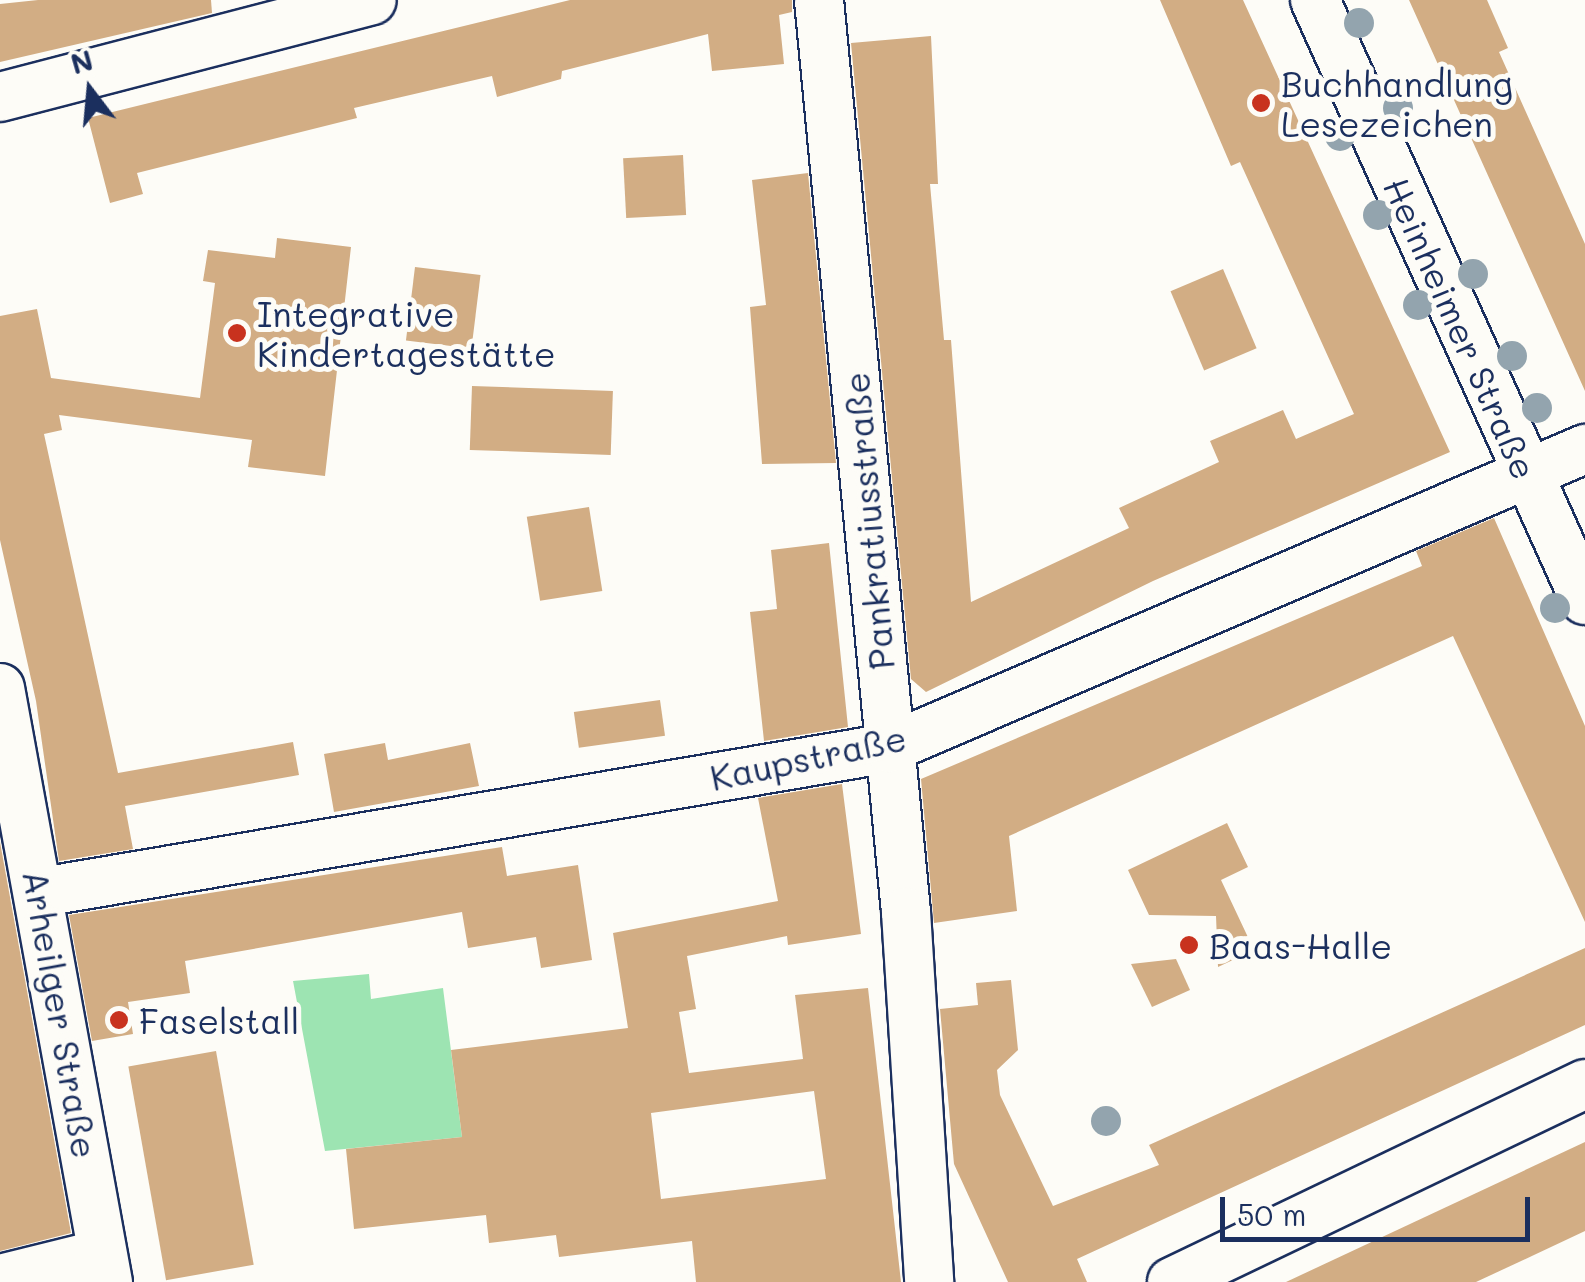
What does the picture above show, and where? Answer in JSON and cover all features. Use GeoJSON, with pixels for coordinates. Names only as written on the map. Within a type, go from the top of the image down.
{"type":"FeatureCollection","features":[{"type":"Feature","properties":{"kind":"street"},"geometry":{"type":"LineString","coordinates":[[0,98],[372,0]]}},
{"type":"Feature","properties":{"kind":"street","name":"Pankratiusstraße"},"geometry":{"type":"LineString","coordinates":[[819,0],[889,748],[929,1282]]}},
{"type":"Feature","properties":{"kind":"street","name":"Heinheimer Straße"},"geometry":{"type":"LineString","coordinates":[[1315,0],[1585,600]]}},
{"type":"Feature","properties":{"kind":"street","name":"Kaupstraße"},"geometry":{"type":"LineString","coordinates":[[42,892],[889,748],[1585,448]]}},
{"type":"Feature","properties":{"kind":"street","name":"Arheilger Straße"},"geometry":{"type":"LineString","coordinates":[[0,688],[8,763],[42,892],[105,1268]]}},
{"type":"Feature","properties":{"kind":"street"},"geometry":{"type":"LineString","coordinates":[[1172,1282],[1585,1084]]}},
{"type":"Feature","properties":{"kind":"street"},"geometry":{"type":"LineString","coordinates":[[0,1279],[105,1268]]}},
{"type":"Feature","properties":{"kind":"green space"},"geometry":{"type":"Polygon","coordinates":[[[369,974],[371,999],[443,988],[462,1137],[325,1151],[293,981],[369,974]]]}},
{"type":"Feature","properties":{"kind":"building"},"geometry":{"type":"Polygon","coordinates":[[[38,0],[211,0],[212,13],[0,62],[0,4],[38,0]]]}},
{"type":"Feature","properties":{"kind":"building"},"geometry":{"type":"Polygon","coordinates":[[[570,0],[792,0],[792,12],[779,15],[784,64],[712,71],[708,34],[562,71],[561,79],[497,97],[492,76],[354,108],[357,118],[137,173],[143,194],[110,203],[88,118],[570,0]]]}},
{"type":"Feature","properties":{"kind":"building"},"geometry":{"type":"Polygon","coordinates":[[[1160,0],[1243,0],[1450,452],[1153,581],[926,692],[911,679],[851,43],[931,36],[938,184],[930,184],[944,340],[951,340],[971,602],[1129,528],[1119,508],[1219,462],[1210,441],[1283,410],[1296,439],[1354,414],[1240,162],[1231,166],[1160,0]]]}},
{"type":"Feature","properties":{"kind":"building"},"geometry":{"type":"Polygon","coordinates":[[[1409,0],[1487,0],[1508,48],[1499,52],[1585,244],[1585,391],[1409,0]]]}},
{"type":"Feature","properties":{"kind":"building"},"geometry":{"type":"Polygon","coordinates":[[[683,155],[686,215],[626,218],[623,158],[683,155]]]}},
{"type":"Feature","properties":{"kind":"building"},"geometry":{"type":"Polygon","coordinates":[[[808,173],[836,463],[762,464],[750,307],[766,305],[752,180],[808,173]]]}},
{"type":"Feature","properties":{"kind":"building"},"geometry":{"type":"Polygon","coordinates":[[[277,238],[351,247],[325,476],[248,467],[252,440],[59,415],[62,430],[44,434],[118,773],[293,742],[299,775],[125,806],[133,849],[59,861],[36,701],[0,540],[0,316],[37,309],[51,378],[200,398],[215,283],[203,281],[208,250],[275,258],[277,238]]]}},
{"type":"Feature","properties":{"kind":"building"},"geometry":{"type":"Polygon","coordinates":[[[415,267],[481,275],[471,348],[406,340],[415,267]]]}},
{"type":"Feature","properties":{"kind":"building"},"geometry":{"type":"Polygon","coordinates":[[[1223,269],[1257,348],[1204,370],[1171,291],[1223,269]]]}},
{"type":"Feature","properties":{"kind":"building"},"geometry":{"type":"Polygon","coordinates":[[[472,386],[613,391],[611,455],[470,450],[472,386]]]}},
{"type":"Feature","properties":{"kind":"building"},"geometry":{"type":"Polygon","coordinates":[[[589,507],[602,591],[540,601],[527,517],[589,507]]]}},
{"type":"Feature","properties":{"kind":"building"},"geometry":{"type":"Polygon","coordinates":[[[1494,518],[1585,726],[1585,922],[1453,636],[1009,836],[1017,911],[934,923],[921,779],[1422,566],[1416,551],[1494,518]]]}},
{"type":"Feature","properties":{"kind":"building"},"geometry":{"type":"Polygon","coordinates":[[[829,543],[848,727],[764,741],[750,612],[777,609],[771,550],[829,543]]]}},
{"type":"Feature","properties":{"kind":"building"},"geometry":{"type":"Polygon","coordinates":[[[660,700],[665,736],[579,748],[574,712],[660,700]]]}},
{"type":"Feature","properties":{"kind":"building"},"geometry":{"type":"Polygon","coordinates":[[[385,743],[388,760],[470,743],[479,786],[334,812],[324,754],[385,743]]]}},
{"type":"Feature","properties":{"kind":"building"},"geometry":{"type":"Polygon","coordinates":[[[842,784],[861,934],[788,945],[787,936],[687,956],[696,1009],[679,1012],[689,1073],[803,1059],[795,995],[868,988],[901,1282],[696,1282],[692,1241],[559,1257],[556,1235],[489,1243],[486,1215],[354,1229],[346,1149],[462,1137],[451,1050],[628,1028],[613,933],[778,901],[758,798],[842,784]],[[814,1091],[651,1113],[661,1199],[826,1179],[814,1091]]]}},
{"type":"Feature","properties":{"kind":"building"},"geometry":{"type":"Polygon","coordinates":[[[1227,823],[1248,867],[1221,880],[1254,950],[1218,967],[1216,916],[1149,915],[1128,870],[1227,823]]]}},
{"type":"Feature","properties":{"kind":"building"},"geometry":{"type":"Polygon","coordinates":[[[0,842],[71,1233],[0,1251],[0,842]]]}},
{"type":"Feature","properties":{"kind":"building"},"geometry":{"type":"Polygon","coordinates":[[[502,847],[507,876],[578,865],[592,960],[541,968],[536,937],[468,948],[462,912],[185,961],[190,993],[128,1002],[133,1034],[92,1041],[69,915],[502,847]]]}},
{"type":"Feature","properties":{"kind":"building"},"geometry":{"type":"Polygon","coordinates":[[[1585,948],[1585,1025],[1077,1259],[1087,1282],[1008,1282],[954,1164],[940,1009],[978,1005],[976,983],[1011,980],[1018,1050],[997,1070],[1000,1095],[1053,1206],[1159,1165],[1149,1145],[1585,948]]]}},
{"type":"Feature","properties":{"kind":"building"},"geometry":{"type":"Polygon","coordinates":[[[1176,959],[1190,990],[1152,1007],[1131,964],[1176,959]]]}},
{"type":"Feature","properties":{"kind":"building"},"geometry":{"type":"Polygon","coordinates":[[[216,1051],[254,1265],[166,1280],[128,1066],[216,1051]]]}},
{"type":"Feature","properties":{"kind":"building"},"geometry":{"type":"Polygon","coordinates":[[[1585,1142],[1585,1231],[1534,1255],[1476,1282],[1286,1282],[1585,1142]]]}},
{"type":"Feature","properties":{"kind":"place","name":"Buchhandlung Lesezeichen"},"geometry":{"type":"Point","coordinates":[1261,103]}},
{"type":"Feature","properties":{"kind":"place","name":"Integrative Kindertagestätte"},"geometry":{"type":"Point","coordinates":[237,333]}},
{"type":"Feature","properties":{"kind":"place","name":"Baas-Halle"},"geometry":{"type":"Point","coordinates":[1189,945]}},
{"type":"Feature","properties":{"kind":"place","name":"Faselstall"},"geometry":{"type":"Point","coordinates":[119,1020]}}]}
